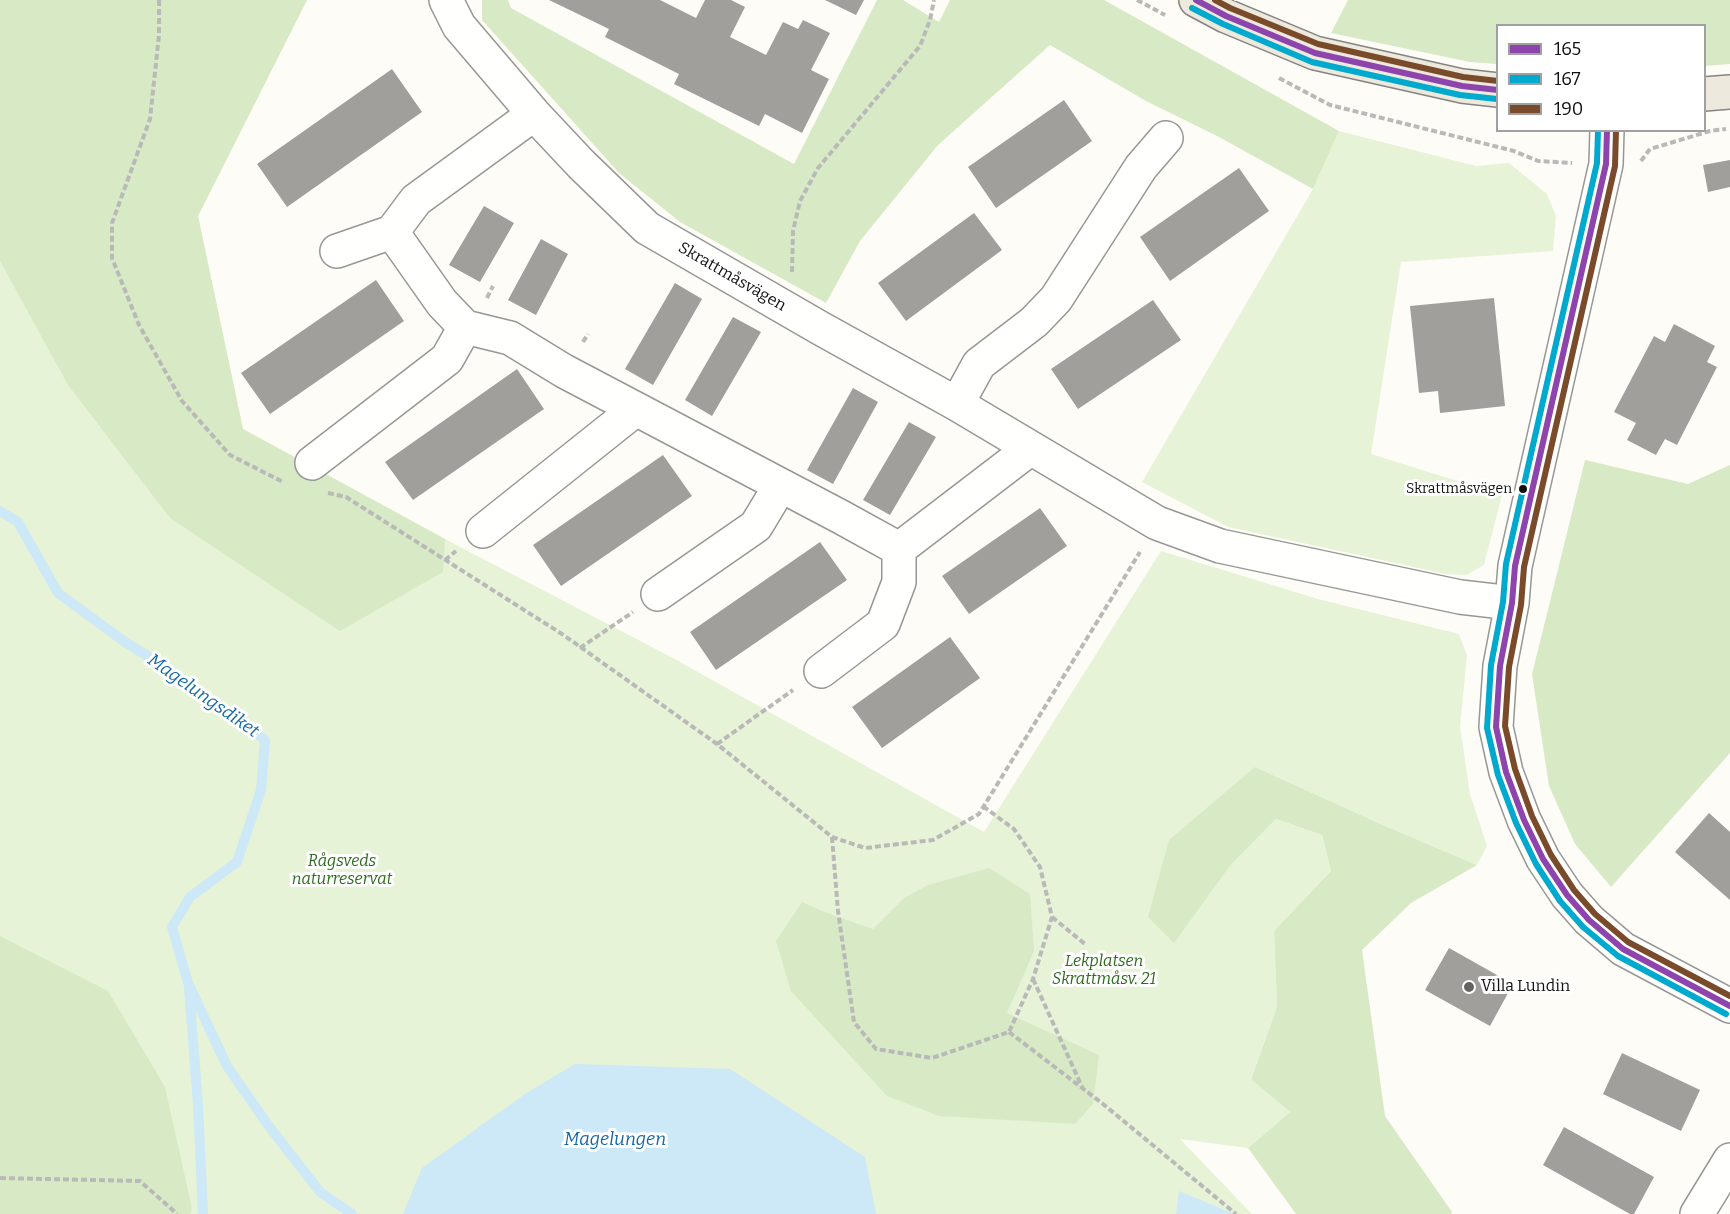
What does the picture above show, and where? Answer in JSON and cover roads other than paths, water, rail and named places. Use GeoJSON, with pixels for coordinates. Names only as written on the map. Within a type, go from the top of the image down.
{"type":"FeatureCollection","features":[{"type":"Feature","properties":{"kind":"main road"},"geometry":{"type":"LineString","coordinates":[[1196,0],[1226,16],[1315,53],[1462,86],[1496,90]]}},
{"type":"Feature","properties":{"kind":"main road"},"geometry":{"type":"LineString","coordinates":[[1706,94],[1730,92]]}},
{"type":"Feature","properties":{"kind":"street","name":"Skrattmåsvägen"},"geometry":{"type":"LineString","coordinates":[[446,0],[459,26],[534,114],[581,164],[647,228],[791,312],[957,404],[1157,523],[1220,546],[1460,597],[1512,603]]}},
{"type":"Feature","properties":{"kind":"street"},"geometry":{"type":"LineString","coordinates":[[337,251],[392,232],[416,200],[534,114]]}},
{"type":"Feature","properties":{"kind":"street"},"geometry":{"type":"LineString","coordinates":[[1607,132],[1606,164],[1515,566],[1512,603],[1500,666],[1496,727],[1506,772],[1524,820],[1543,859],[1567,895],[1589,920],[1623,949],[1730,1006]]}},
{"type":"Feature","properties":{"kind":"street"},"geometry":{"type":"LineString","coordinates":[[957,404],[979,364],[1034,322],[1056,299],[1141,166],[1166,138]]}},
{"type":"Feature","properties":{"kind":"street"},"geometry":{"type":"LineString","coordinates":[[392,232],[442,303],[465,327],[510,339],[899,549]]}},
{"type":"Feature","properties":{"kind":"street"},"geometry":{"type":"LineString","coordinates":[[312,463],[447,359],[465,327]]}},
{"type":"Feature","properties":{"kind":"street"},"geometry":{"type":"LineString","coordinates":[[483,531],[636,409]]}},
{"type":"Feature","properties":{"kind":"street"},"geometry":{"type":"LineString","coordinates":[[899,549],[1031,447]]}},
{"type":"Feature","properties":{"kind":"street"},"geometry":{"type":"LineString","coordinates":[[658,594],[756,526],[780,486]]}},
{"type":"Feature","properties":{"kind":"street"},"geometry":{"type":"LineString","coordinates":[[821,670],[884,624],[899,582],[899,549]]}},
{"type":"Feature","properties":{"kind":"street"},"geometry":{"type":"LineString","coordinates":[[1697,1214],[1730,1160]]}},
{"type":"Feature","properties":{"kind":"water","name":"Magelungen"},"geometry":{"type":"Polygon","coordinates":[[[575,1064],[730,1069],[865,1157],[876,1214],[403,1214],[422,1168],[525,1094],[575,1064]]]}},
{"type":"Feature","properties":{"kind":"water"},"geometry":{"type":"Polygon","coordinates":[[[1179,1191],[1234,1214],[1176,1214],[1179,1191]]]}},
{"type":"Feature","properties":{"kind":"waterway","name":"Magelungsdiket"},"geometry":{"type":"LineString","coordinates":[[0,511],[18,522],[58,593],[265,740],[261,790],[237,862],[190,897],[172,927],[188,983],[227,1066],[268,1125],[320,1192],[352,1214]]}},
{"type":"Feature","properties":{"kind":"waterway","name":"Magelungsdiket"},"geometry":{"type":"LineString","coordinates":[[189,989],[203,1214]]}},
{"type":"Feature","properties":{"kind":"place","name":"Skrattmåsvägen"},"geometry":{"type":"Point","coordinates":[1523,489]}},
{"type":"Feature","properties":{"kind":"place","name":"Villa Lundin"},"geometry":{"type":"Point","coordinates":[1469,987]}},
{"type":"Feature","properties":{"kind":"park label","name":"Rågsveds naturreservat"},"geometry":{"type":"Point","coordinates":[342,871]}},
{"type":"Feature","properties":{"kind":"park label","name":"Lekplatsen Skrattmåsv. 21"},"geometry":{"type":"Point","coordinates":[1104,971]}}]}
